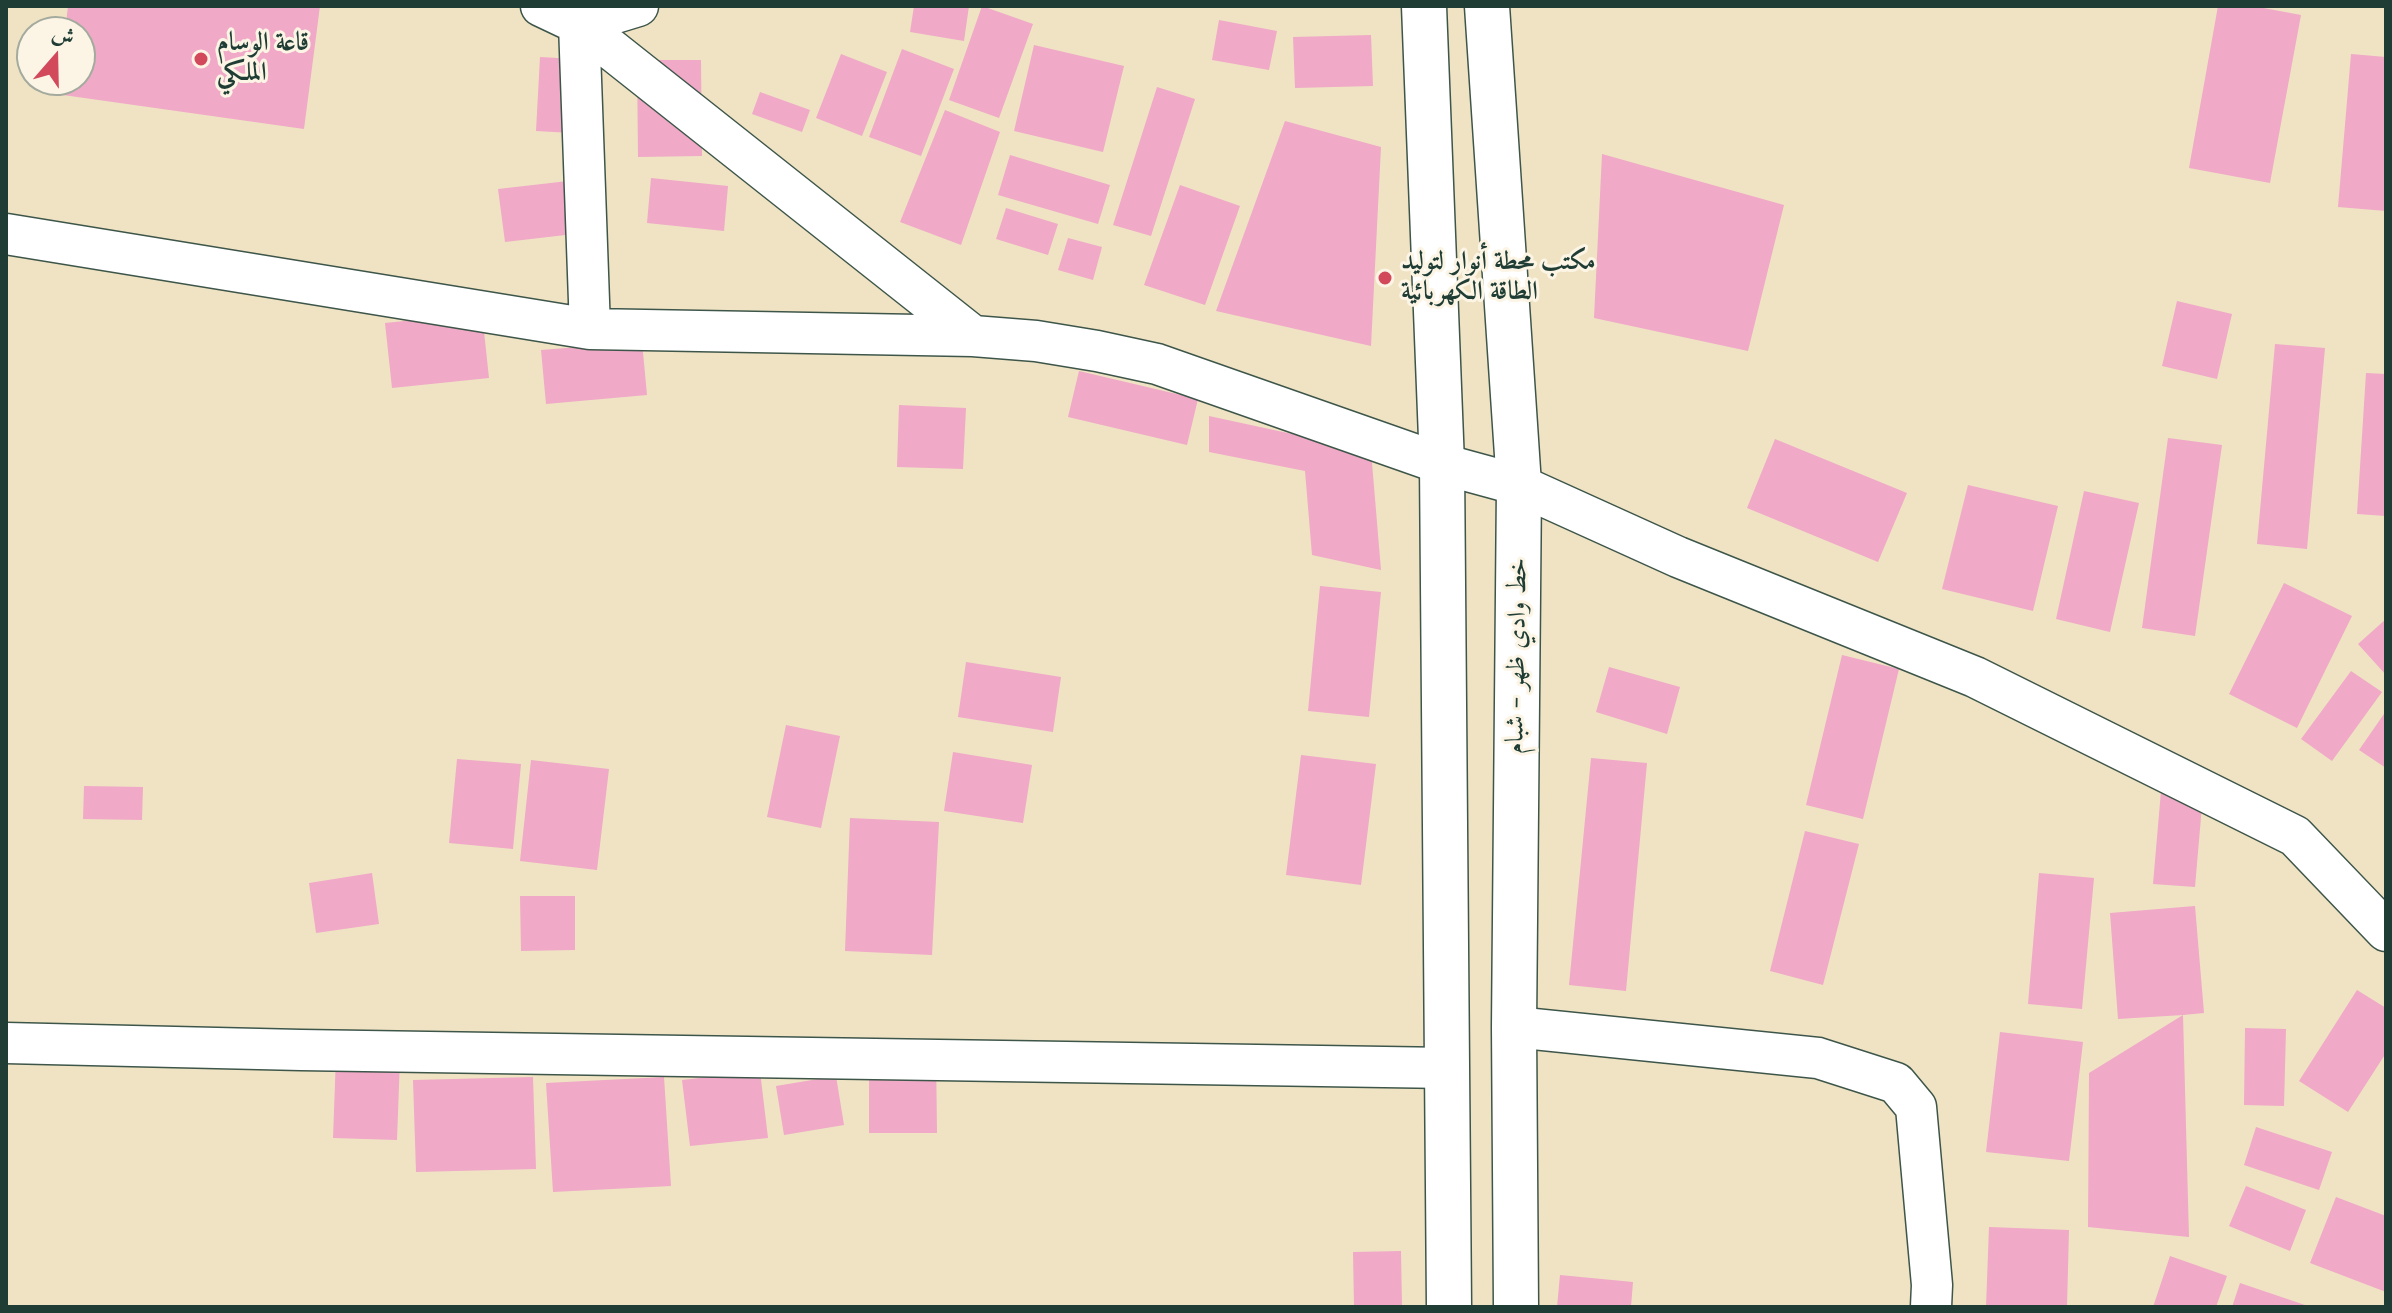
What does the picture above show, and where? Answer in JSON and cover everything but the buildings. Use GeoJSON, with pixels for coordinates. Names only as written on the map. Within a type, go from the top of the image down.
{"type":"FeatureCollection","features":[{"type":"Feature","properties":{"kind":"main road"},"geometry":{"type":"LineString","coordinates":[[1424,6],[1442,464],[1449,1307]]}},
{"type":"Feature","properties":{"kind":"main road","name":"خط وادي ظهر - شبام"},"geometry":{"type":"LineString","coordinates":[[1487,6],[1519,485],[1514,1027],[1516,1307]]}},
{"type":"Feature","properties":{"kind":"street"},"geometry":{"type":"LineString","coordinates":[[541,6],[579,15],[638,6]]}},
{"type":"Feature","properties":{"kind":"street"},"geometry":{"type":"LineString","coordinates":[[579,15],[590,329]]}},
{"type":"Feature","properties":{"kind":"street"},"geometry":{"type":"LineString","coordinates":[[579,15],[973,336]]}},
{"type":"Feature","properties":{"kind":"street"},"geometry":{"type":"LineString","coordinates":[[6,234],[590,329],[973,336],[1036,341],[1157,364],[1442,464],[1519,485],[1678,557],[1975,677],[2295,836],[2386,931]]}},
{"type":"Feature","properties":{"kind":"street"},"geometry":{"type":"LineString","coordinates":[[1514,1027],[1818,1058],[1896,1083],[1916,1107],[1932,1285],[1931,1307]]}},
{"type":"Feature","properties":{"kind":"street"},"geometry":{"type":"LineString","coordinates":[[6,1043],[1448,1068]]}},
{"type":"Feature","properties":{"kind":"place","name":"قاعة الوسام الملكي"},"geometry":{"type":"Point","coordinates":[201,59]}},
{"type":"Feature","properties":{"kind":"place","name":"مكتب محطة أنوار لتوليد الطاقة الكهربائية"},"geometry":{"type":"Point","coordinates":[1385,278]}}]}
